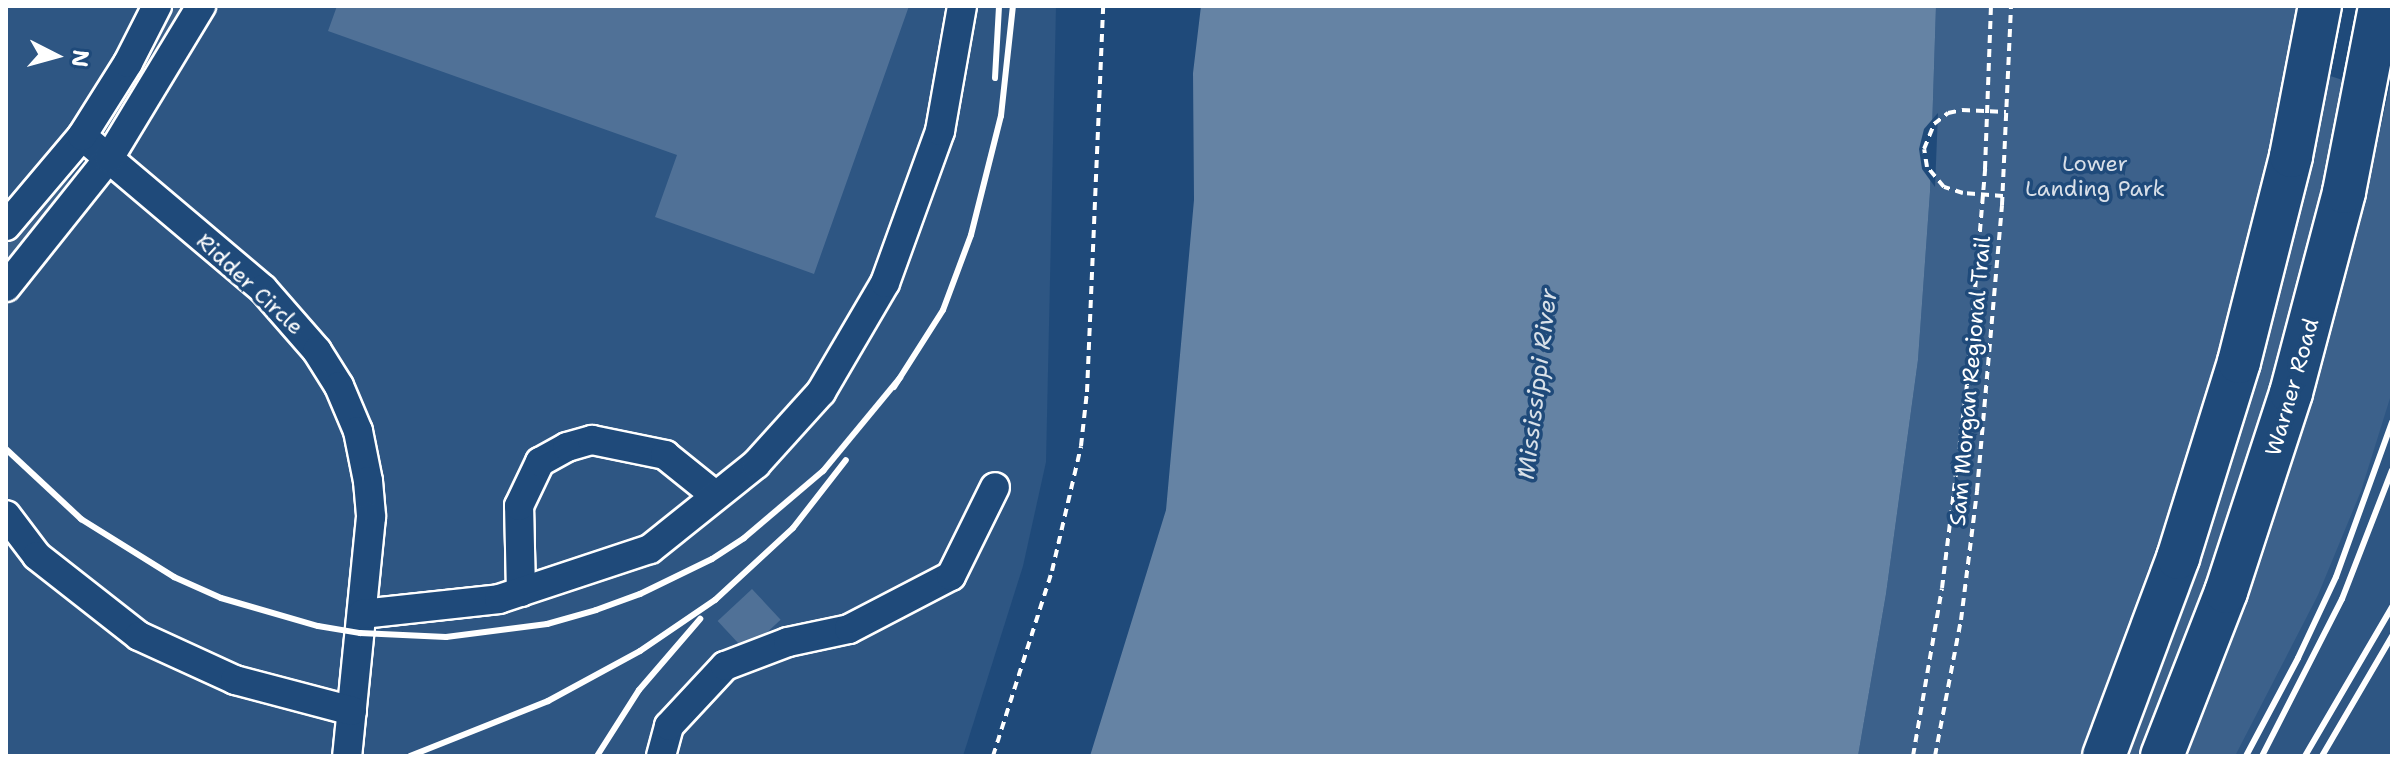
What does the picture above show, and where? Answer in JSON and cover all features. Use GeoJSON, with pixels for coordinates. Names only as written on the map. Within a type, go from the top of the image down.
{"type":"FeatureCollection","features":[{"type":"Feature","properties":{"kind":"highway"},"geometry":{"type":"LineString","coordinates":[[2104,756],[2178,558],[2232,387],[2288,170],[2320,6]]}},
{"type":"Feature","properties":{"kind":"highway","name":"Warner Road"},"geometry":{"type":"LineString","coordinates":[[2162,756],[2235,566],[2298,369],[2353,156],[2380,6]]}},
{"type":"Feature","properties":{"kind":"street"},"geometry":{"type":"LineString","coordinates":[[6,226],[82,136],[128,63],[157,6]]}},
{"type":"Feature","properties":{"kind":"street"},"geometry":{"type":"LineString","coordinates":[[6,287],[109,158],[201,6]]}},
{"type":"Feature","properties":{"kind":"street"},"geometry":{"type":"LineString","coordinates":[[362,614],[499,599],[650,549],[756,464],[821,392],[885,283],[940,131],[962,6]]}},
{"type":"Feature","properties":{"kind":"street","name":"Ridder Circle"},"geometry":{"type":"LineString","coordinates":[[82,136],[282,309],[317,351],[339,386],[358,431],[368,481],[370,540],[347,756]]}},
{"type":"Feature","properties":{"kind":"street"},"geometry":{"type":"LineString","coordinates":[[521,592],[519,506],[540,462],[567,447],[592,440],[646,448],[665,455],[716,496]]}},
{"type":"Feature","properties":{"kind":"street"},"geometry":{"type":"LineString","coordinates":[[661,756],[669,726],[725,666],[788,642],[849,629],[951,576],[995,487]]}},
{"type":"Feature","properties":{"kind":"street"},"geometry":{"type":"LineString","coordinates":[[6,515],[37,556],[139,636],[235,680],[352,711]]}},
{"type":"Feature","properties":{"kind":"path"},"geometry":{"type":"LineString","coordinates":[[993,756],[1052,571],[1081,446],[1087,392],[1103,6]]}},
{"type":"Feature","properties":{"kind":"path"},"geometry":{"type":"LineString","coordinates":[[1913,756],[1935,635],[1958,468],[1983,195],[1991,6]]}},
{"type":"Feature","properties":{"kind":"path","name":"Sam Morgan Regional Trail"},"geometry":{"type":"LineString","coordinates":[[1935,756],[1958,643],[1972,535],[2003,196],[2011,6]]}},
{"type":"Feature","properties":{"kind":"path"},"geometry":{"type":"LineString","coordinates":[[2003,196],[1963,193],[1937,182],[1927,167],[1924,149],[1929,132],[1940,118],[1968,110],[2007,112]]}},
{"type":"Feature","properties":{"kind":"shaded area"},"geometry":{"type":"Polygon","coordinates":[[[6,6],[1056,6],[1046,462],[1023,566],[963,756],[6,756],[6,6]]]}},
{"type":"Feature","properties":{"kind":"shaded area"},"geometry":{"type":"Polygon","coordinates":[[[2392,376],[2392,756],[2230,756],[2392,376]]]}},
{"type":"Feature","properties":{"kind":"green space"},"geometry":{"type":"Polygon","coordinates":[[[170,6],[183,6],[148,70],[140,71],[138,67],[170,6]]]}},
{"type":"Feature","properties":{"kind":"green space","name":"Lower Landing Park"},"geometry":{"type":"Polygon","coordinates":[[[1936,6],[2297,6],[2264,171],[2219,349],[2165,524],[2079,756],[1858,756],[1886,594],[1918,360],[1930,192],[1936,6]]]}},
{"type":"Feature","properties":{"kind":"green space"},"geometry":{"type":"Polygon","coordinates":[[[2324,74],[2352,83],[2269,412],[2145,756],[2121,756],[2324,74]]]}},
{"type":"Feature","properties":{"kind":"green space"},"geometry":{"type":"Polygon","coordinates":[[[2392,75],[2391,395],[2361,491],[2318,595],[2235,756],[2186,756],[2261,561],[2316,390],[2360,223],[2392,75]]]}},
{"type":"Feature","properties":{"kind":"green space"},"geometry":{"type":"Polygon","coordinates":[[[63,178],[69,179],[68,187],[6,262],[6,244],[63,178]]]}},
{"type":"Feature","properties":{"kind":"water","name":"Mississippi River"},"geometry":{"type":"Polygon","coordinates":[[[1201,6],[1936,6],[1930,192],[1918,360],[1886,594],[1858,756],[1090,756],[1166,510],[1194,200],[1193,73],[1201,6]]]}},
{"type":"Feature","properties":{"kind":"pier"},"geometry":{"type":"Polygon","coordinates":[[[1938,113],[1935,187],[1922,169],[1919,149],[1924,129],[1938,113]]]}},
{"type":"Feature","properties":{"kind":"building"},"geometry":{"type":"Polygon","coordinates":[[[337,6],[909,6],[814,274],[655,217],[677,155],[328,31],[337,6]]]}},
{"type":"Feature","properties":{"kind":"building"},"geometry":{"type":"Polygon","coordinates":[[[752,589],[781,620],[746,652],[718,621],[752,589]]]}},
{"type":"Feature","properties":{"kind":"railway"},"geometry":{"type":"LineString","coordinates":[[995,78],[999,6]]}},
{"type":"Feature","properties":{"kind":"railway"},"geometry":{"type":"LineString","coordinates":[[894,387],[943,310],[971,235],[1001,116],[1013,6]]}},
{"type":"Feature","properties":{"kind":"railway"},"geometry":{"type":"LineString","coordinates":[[6,449],[81,519],[174,577],[221,598],[318,626],[360,633],[446,637],[547,624],[596,610],[640,594],[712,559],[744,538],[823,471],[900,378]]}},
{"type":"Feature","properties":{"kind":"railway"},"geometry":{"type":"LineString","coordinates":[[2246,756],[2298,658],[2336,577],[2392,422]]}},
{"type":"Feature","properties":{"kind":"railway"},"geometry":{"type":"LineString","coordinates":[[410,756],[548,701],[640,651],[715,600],[793,528],[846,460]]}},
{"type":"Feature","properties":{"kind":"railway"},"geometry":{"type":"LineString","coordinates":[[2262,756],[2342,599],[2392,470]]}},
{"type":"Feature","properties":{"kind":"railway"},"geometry":{"type":"LineString","coordinates":[[2305,756],[2392,607]]}},
{"type":"Feature","properties":{"kind":"railway"},"geometry":{"type":"LineString","coordinates":[[597,756],[639,690],[700,619]]}},
{"type":"Feature","properties":{"kind":"railway"},"geometry":{"type":"LineString","coordinates":[[2322,756],[2392,636]]}}]}
